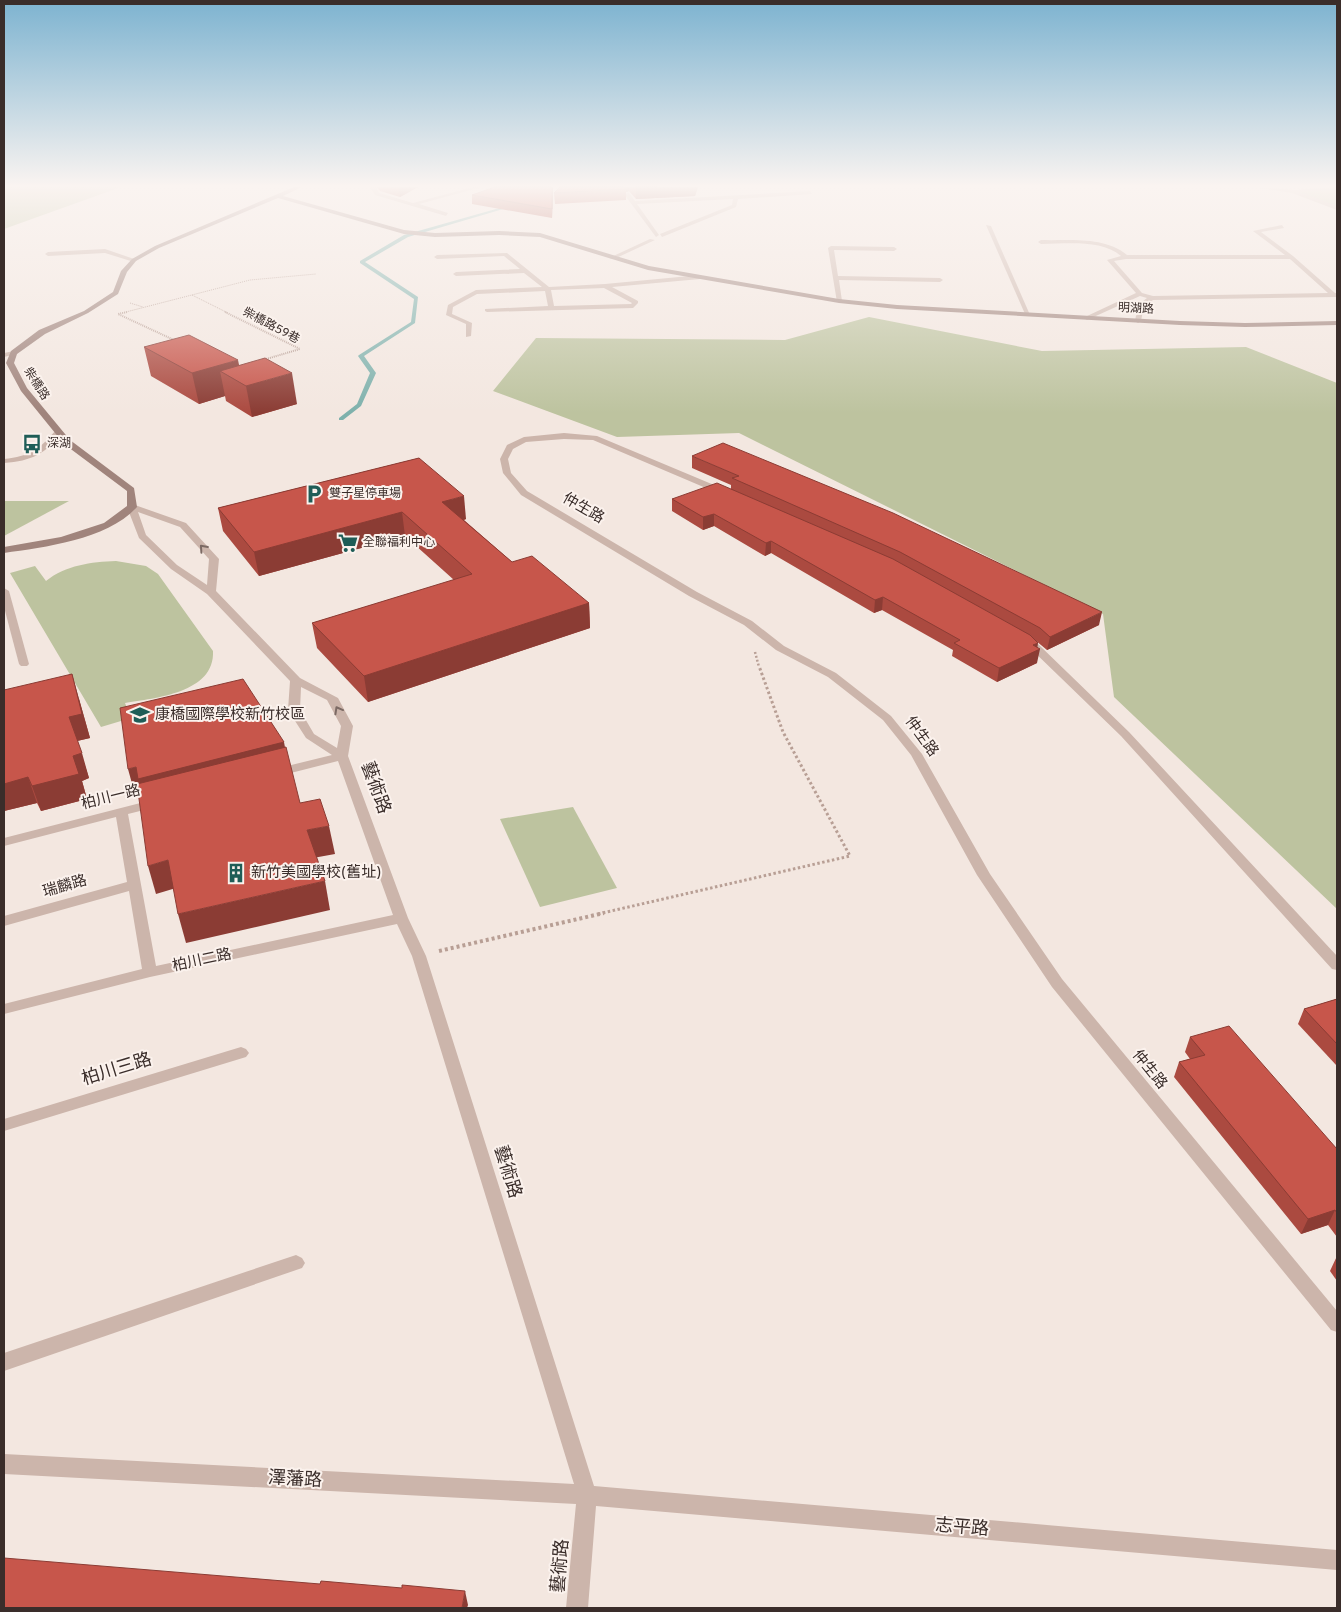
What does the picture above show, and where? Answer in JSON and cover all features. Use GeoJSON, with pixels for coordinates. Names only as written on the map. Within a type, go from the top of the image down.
{"type":"FeatureCollection","features":[{"type":"Feature","properties":{"kind":"street","name":"柴橋路"},"geometry":{"type":"LineString","coordinates":[[132,262],[124,271],[116,293],[86,312],[42,332],[14,353],[10,364],[24,389],[67,442],[131,490],[132,507]]}},
{"type":"Feature","properties":{"kind":"street","name":"明湖路"},"geometry":{"type":"LineString","coordinates":[[627,262],[648,268],[838,301],[1138,321],[1245,325],[1337,323]]}},
{"type":"Feature","properties":{"kind":"street","name":"仲生路"},"geometry":{"type":"LineString","coordinates":[[734,497],[594,438],[564,436],[524,440],[510,447],[504,459],[508,473],[524,493],[692,594],[748,623],[780,648],[832,675],[887,718],[916,754],[984,875],[1057,983],[1337,1324]]}},
{"type":"Feature","properties":{"kind":"street"},"geometry":{"type":"LineString","coordinates":[[4,550],[63,540],[107,525],[132,507],[183,525],[214,559],[211,592]]}},
{"type":"Feature","properties":{"kind":"street","name":"藝術路"},"geometry":{"type":"LineString","coordinates":[[132,507],[142,536],[174,567],[211,592],[296,680],[332,698],[347,726],[342,756],[401,918],[419,956],[587,1495],[577,1608]]}},
{"type":"Feature","properties":{"kind":"street"},"geometry":{"type":"LineString","coordinates":[[1016,635],[1033,645],[1125,734],[1337,965]]}},
{"type":"Feature","properties":{"kind":"street","name":"藝術路"},"geometry":{"type":"LineString","coordinates":[[296,680],[294,710],[310,736],[342,756]]}},
{"type":"Feature","properties":{"kind":"street"},"geometry":{"type":"LineString","coordinates":[[265,775],[342,756]]}},
{"type":"Feature","properties":{"kind":"street","name":"柏川一路"},"geometry":{"type":"LineString","coordinates":[[4,842],[169,799]]}},
{"type":"Feature","properties":{"kind":"street"},"geometry":{"type":"LineString","coordinates":[[121,812],[150,972]]}},
{"type":"Feature","properties":{"kind":"street","name":"瑞麟路"},"geometry":{"type":"LineString","coordinates":[[4,921],[134,885]]}},
{"type":"Feature","properties":{"kind":"street","name":"柏川二路"},"geometry":{"type":"LineString","coordinates":[[4,1009],[150,972],[401,918]]}},
{"type":"Feature","properties":{"kind":"street","name":"柏川三路"},"geometry":{"type":"LineString","coordinates":[[4,1125],[241,1053]]}},
{"type":"Feature","properties":{"kind":"street"},"geometry":{"type":"LineString","coordinates":[[4,1362],[296,1263]]}},
{"type":"Feature","properties":{"kind":"street","name":"澤藩路"},"geometry":{"type":"LineString","coordinates":[[4,1464],[587,1495]]}},
{"type":"Feature","properties":{"kind":"street","name":"志平路"},"geometry":{"type":"LineString","coordinates":[[587,1495],[1337,1560]]}},
{"type":"Feature","properties":{"kind":"lane"},"geometry":{"type":"LineString","coordinates":[[514,262],[524,271],[540,280],[548,289],[551,308]]}},
{"type":"Feature","properties":{"kind":"lane"},"geometry":{"type":"LineString","coordinates":[[832,262],[838,301]]}},
{"type":"Feature","properties":{"kind":"lane"},"geometry":{"type":"LineString","coordinates":[[1004,262],[1028,314]]}},
{"type":"Feature","properties":{"kind":"lane"},"geometry":{"type":"LineString","coordinates":[[1112,262],[1140,294],[1152,298],[1335,295]]}},
{"type":"Feature","properties":{"kind":"lane"},"geometry":{"type":"LineString","coordinates":[[1297,262],[1335,295]]}},
{"type":"Feature","properties":{"kind":"lane"},"geometry":{"type":"LineString","coordinates":[[456,274],[524,271]]}},
{"type":"Feature","properties":{"kind":"lane"},"geometry":{"type":"LineString","coordinates":[[468,336],[469,323],[449,315],[450,306],[476,292],[605,286],[700,277]]}},
{"type":"Feature","properties":{"kind":"lane"},"geometry":{"type":"LineString","coordinates":[[835,278],[940,280]]}},
{"type":"Feature","properties":{"kind":"lane"},"geometry":{"type":"LineString","coordinates":[[487,310],[633,306],[636,302],[605,286]]}},
{"type":"Feature","properties":{"kind":"lane"},"geometry":{"type":"LineString","coordinates":[[1087,318],[1140,294]]}},
{"type":"Feature","properties":{"kind":"lane"},"geometry":{"type":"LineString","coordinates":[[1138,321],[1141,305],[1152,298]]}},
{"type":"Feature","properties":{"kind":"lane"},"geometry":{"type":"LineString","coordinates":[[4,355],[14,353]]}},
{"type":"Feature","properties":{"kind":"lane"},"geometry":{"type":"LineString","coordinates":[[4,461],[22,459],[43,451],[59,432]]}},
{"type":"Feature","properties":{"kind":"lane"},"geometry":{"type":"LineString","coordinates":[[4,591],[24,664]]}},
{"type":"Feature","properties":{"kind":"path"},"geometry":{"type":"LineString","coordinates":[[181,343],[118,314],[250,280],[316,274]]}},
{"type":"Feature","properties":{"kind":"path","name":"柴橋路59巷"},"geometry":{"type":"LineString","coordinates":[[192,295],[300,349],[259,361]]}},
{"type":"Feature","properties":{"kind":"path"},"geometry":{"type":"LineString","coordinates":[[419,956],[850,856],[785,742],[761,681],[748,623]]}},
{"type":"Feature","properties":{"kind":"green space"},"geometry":{"type":"Polygon","coordinates":[[[869,317],[1042,351],[1246,347],[1337,383],[1337,909],[1114,697],[1103,614],[739,433],[617,437],[493,391],[536,338],[785,340],[869,317]]]}},
{"type":"Feature","properties":{"kind":"green space"},"geometry":{"type":"Polygon","coordinates":[[[4,501],[69,501],[4,536],[4,501]]]}},
{"type":"Feature","properties":{"kind":"green space"},"geometry":{"type":"Polygon","coordinates":[[[116,561],[146,566],[158,574],[213,651],[211,665],[204,676],[194,685],[181,691],[152,699],[125,703],[131,718],[101,727],[10,573],[35,566],[46,581],[62,571],[79,565],[116,561]]]}},
{"type":"Feature","properties":{"kind":"green space"},"geometry":{"type":"Polygon","coordinates":[[[573,807],[617,888],[540,907],[500,819],[573,807]]]}},
{"type":"Feature","properties":{"kind":"building"},"geometry":{"type":"Polygon","coordinates":[[[189,335],[238,360],[192,373],[144,347],[189,335]]]}},
{"type":"Feature","properties":{"kind":"building"},"geometry":{"type":"Polygon","coordinates":[[[265,358],[292,373],[246,386],[220,371],[265,358]]]}},
{"type":"Feature","properties":{"kind":"building"},"geometry":{"type":"Polygon","coordinates":[[[723,443],[893,513],[1102,612],[1050,637],[1040,628],[900,552],[732,478],[739,476],[692,456],[723,443]]]}},
{"type":"Feature","properties":{"kind":"building"},"geometry":{"type":"Polygon","coordinates":[[[419,458],[464,496],[442,502],[512,562],[532,556],[589,603],[364,676],[312,623],[472,574],[402,512],[254,552],[218,508],[419,458]]]}},
{"type":"Feature","properties":{"kind":"building"},"geometry":{"type":"Polygon","coordinates":[[[717,483],[893,559],[1030,635],[1038,643],[1033,645],[1040,649],[999,668],[954,643],[960,640],[883,597],[875,600],[771,541],[766,543],[714,514],[703,517],[672,499],[717,483]]]}},
{"type":"Feature","properties":{"kind":"building"},"geometry":{"type":"Polygon","coordinates":[[[72,674],[82,714],[69,717],[82,753],[73,756],[79,774],[32,786],[28,777],[4,784],[4,690],[72,674]]]}},
{"type":"Feature","properties":{"kind":"building"},"geometry":{"type":"Polygon","coordinates":[[[243,679],[284,742],[138,779],[136,767],[128,769],[120,708],[243,679]]]}},
{"type":"Feature","properties":{"kind":"building","name":"新竹美國學校(舊址)"},"geometry":{"type":"Polygon","coordinates":[[[286,747],[300,803],[320,799],[329,826],[307,830],[325,881],[178,914],[168,860],[148,866],[137,784],[286,747]]]}},
{"type":"Feature","properties":{"kind":"building"},"geometry":{"type":"Polygon","coordinates":[[[1337,999],[1337,1044],[1304,1009],[1337,999]]]}},
{"type":"Feature","properties":{"kind":"building"},"geometry":{"type":"Polygon","coordinates":[[[1229,1026],[1337,1149],[1337,1213],[1335,1210],[1308,1219],[1179,1062],[1205,1055],[1190,1037],[1229,1026]]]}},
{"type":"Feature","properties":{"kind":"building"},"geometry":{"type":"Polygon","coordinates":[[[4,1558],[320,1584],[321,1581],[402,1588],[402,1585],[465,1591],[462,1608],[4,1608],[4,1558]]]}},
{"type":"Feature","properties":{"kind":"waterway"},"geometry":{"type":"LineString","coordinates":[[341,419],[359,405],[373,373],[361,356],[413,323],[416,298],[362,262]]}},
{"type":"Feature","properties":{"kind":"place","name":"深湖"},"geometry":{"type":"Point","coordinates":[32,444]}},
{"type":"Feature","properties":{"kind":"place","name":"雙子星停車場"},"geometry":{"type":"Point","coordinates":[314,494]}},
{"type":"Feature","properties":{"kind":"place","name":"全聯福利中心"},"geometry":{"type":"Point","coordinates":[348,543]}},
{"type":"Feature","properties":{"kind":"place","name":"康橋國際學校新竹校區"},"geometry":{"type":"Point","coordinates":[140,715]}},
{"type":"Feature","properties":{"kind":"place","name":"新竹美國學校(舊址)"},"geometry":{"type":"Point","coordinates":[236,873]}}]}
